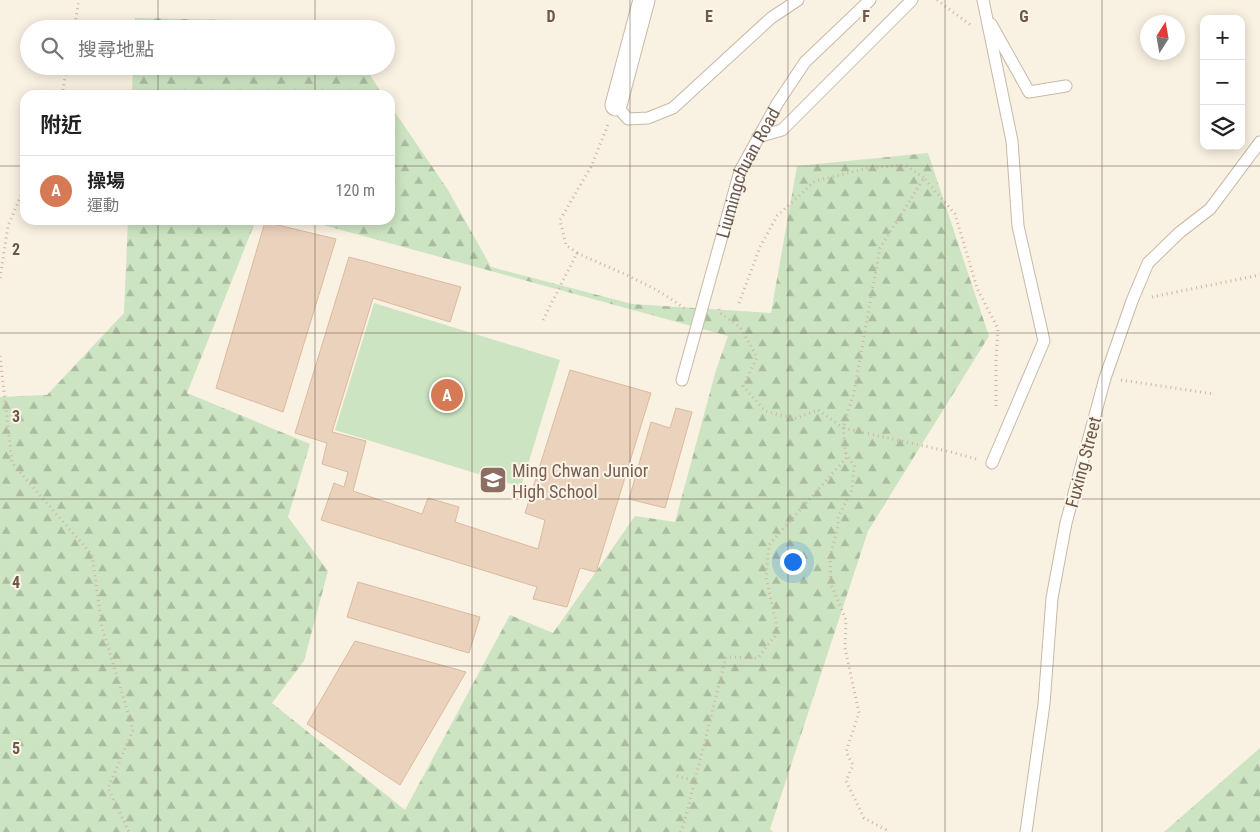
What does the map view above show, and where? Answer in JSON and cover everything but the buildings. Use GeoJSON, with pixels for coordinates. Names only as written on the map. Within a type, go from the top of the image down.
{"type":"FeatureCollection","features":[{"type":"Feature","properties":{"kind":"street"},"geometry":{"type":"LineString","coordinates":[[616,105],[644,0]]}},
{"type":"Feature","properties":{"kind":"lane"},"geometry":{"type":"LineString","coordinates":[[616,105],[628,118],[648,118],[673,108],[771,18],[798,0]]}},
{"type":"Feature","properties":{"kind":"lane","name":"Liumingchuan Road"},"geometry":{"type":"LineString","coordinates":[[682,380],[740,171],[758,137],[805,62],[870,0]]}},
{"type":"Feature","properties":{"kind":"lane"},"geometry":{"type":"LineString","coordinates":[[758,137],[782,130],[912,0]]}},
{"type":"Feature","properties":{"kind":"lane"},"geometry":{"type":"LineString","coordinates":[[983,0],[1012,141],[1018,226],[1044,341],[992,463]]}},
{"type":"Feature","properties":{"kind":"lane"},"geometry":{"type":"LineString","coordinates":[[986,14],[1029,92],[1066,86]]}},
{"type":"Feature","properties":{"kind":"lane","name":"Fuxing Street"},"geometry":{"type":"LineString","coordinates":[[1026,832],[1044,704],[1052,598],[1066,523],[1105,378],[1148,263],[1180,232],[1210,208],[1260,142]]}},
{"type":"Feature","properties":{"kind":"path"},"geometry":{"type":"LineString","coordinates":[[76,20],[79,0]]}},
{"type":"Feature","properties":{"kind":"path"},"geometry":{"type":"LineString","coordinates":[[936,0],[991,40]]}},
{"type":"Feature","properties":{"kind":"path"},"geometry":{"type":"LineString","coordinates":[[63,90],[65,75]]}},
{"type":"Feature","properties":{"kind":"path"},"geometry":{"type":"LineString","coordinates":[[616,105],[592,165],[560,220],[566,245],[577,253],[673,299],[699,320]]}},
{"type":"Feature","properties":{"kind":"path"},"geometry":{"type":"LineString","coordinates":[[739,303],[760,247],[777,216],[815,181],[868,168],[905,165],[924,178],[955,214],[977,288],[998,329],[996,420],[1003,436]]}},
{"type":"Feature","properties":{"kind":"path"},"geometry":{"type":"LineString","coordinates":[[680,832],[726,657],[758,658],[778,632],[766,576],[769,545],[846,458],[844,428],[854,392],[880,248],[924,178]]}},
{"type":"Feature","properties":{"kind":"path"},"geometry":{"type":"LineString","coordinates":[[0,278],[8,226],[20,198]]}},
{"type":"Feature","properties":{"kind":"path"},"geometry":{"type":"LineString","coordinates":[[543,320],[577,253]]}},
{"type":"Feature","properties":{"kind":"path"},"geometry":{"type":"LineString","coordinates":[[711,275],[720,313],[740,327],[757,357],[743,386],[765,411],[794,419],[818,410],[844,428],[992,463]]}},
{"type":"Feature","properties":{"kind":"path"},"geometry":{"type":"LineString","coordinates":[[1132,302],[1260,275]]}},
{"type":"Feature","properties":{"kind":"path"},"geometry":{"type":"LineString","coordinates":[[0,356],[12,463],[92,555],[102,627],[133,730],[108,788],[129,832]]}},
{"type":"Feature","properties":{"kind":"path"},"geometry":{"type":"LineString","coordinates":[[1105,378],[1214,394]]}},
{"type":"Feature","properties":{"kind":"path"},"geometry":{"type":"LineString","coordinates":[[845,450],[854,466],[852,490],[838,517],[838,527],[830,556],[831,584],[846,620],[845,648],[859,713],[846,752],[854,765],[846,781],[864,818],[887,832]]}},
{"type":"Feature","properties":{"kind":"path"},"geometry":{"type":"LineString","coordinates":[[677,776],[694,781]]}},
{"type":"Feature","properties":{"kind":"green space"},"geometry":{"type":"Polygon","coordinates":[[[135,18],[234,20],[135,20],[135,18]]]}},
{"type":"Feature","properties":{"kind":"green space"},"geometry":{"type":"Polygon","coordinates":[[[133,75],[370,75],[380,90],[132,90],[133,75]]]}},
{"type":"Feature","properties":{"kind":"green space"},"geometry":{"type":"Polygon","coordinates":[[[395,112],[448,190],[491,267],[632,304],[771,313],[797,166],[928,153],[989,336],[868,531],[770,829],[773,832],[0,832],[0,397],[47,395],[124,313],[128,225],[254,225],[187,393],[310,444],[288,517],[328,571],[304,661],[272,703],[405,810],[510,615],[553,633],[635,516],[675,522],[716,370],[728,336],[323,225],[395,225],[395,112]]]}},
{"type":"Feature","properties":{"kind":"green space"},"geometry":{"type":"Polygon","coordinates":[[[374,303],[560,360],[521,487],[335,430],[374,303]]]}},
{"type":"Feature","properties":{"kind":"green space"},"geometry":{"type":"Polygon","coordinates":[[[1260,748],[1260,832],[1164,832],[1260,748]]]}},
{"type":"Feature","properties":{"kind":"place","name":"操場"},"geometry":{"type":"Point","coordinates":[447,395]}},
{"type":"Feature","properties":{"kind":"place","name":"Ming Chwan Junior High School"},"geometry":{"type":"Point","coordinates":[493,480]}}]}
